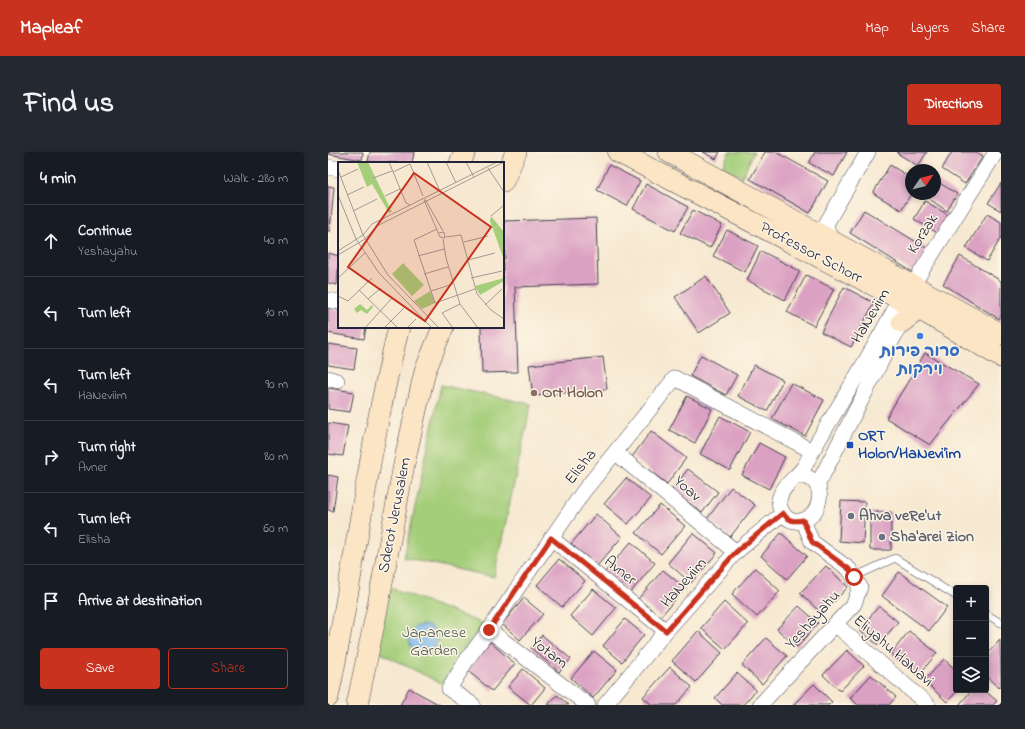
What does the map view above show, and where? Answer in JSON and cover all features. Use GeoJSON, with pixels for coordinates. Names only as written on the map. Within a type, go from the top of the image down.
{"type":"FeatureCollection","features":[{"type":"Feature","properties":{"kind":"main road"},"geometry":{"type":"LineString","coordinates":[[460,162],[465,152]]}},
{"type":"Feature","properties":{"kind":"main road"},"geometry":{"type":"LineString","coordinates":[[504,180],[516,152]]}},
{"type":"Feature","properties":{"kind":"main road","name":"Professor Schorr"},"geometry":{"type":"LineString","coordinates":[[618,152],[911,299],[1001,334]]}},
{"type":"Feature","properties":{"kind":"main road","name":"Professor Schorr"},"geometry":{"type":"LineString","coordinates":[[669,152],[834,241],[911,299],[1001,357]]}},
{"type":"Feature","properties":{"kind":"main road","name":"Sderot Jerusalem"},"geometry":{"type":"LineString","coordinates":[[328,697],[348,599],[383,392],[399,328]]}},
{"type":"Feature","properties":{"kind":"main road","name":"Sderot Jerusalem"},"geometry":{"type":"LineString","coordinates":[[357,705],[378,605],[405,459],[423,378],[443,328]]}},
{"type":"Feature","properties":{"kind":"street"},"geometry":{"type":"LineString","coordinates":[[834,241],[828,233],[826,224],[868,152]]}},
{"type":"Feature","properties":{"kind":"street","name":"Korzak"},"geometry":{"type":"LineString","coordinates":[[911,299],[996,152]]}},
{"type":"Feature","properties":{"kind":"street"},"geometry":{"type":"LineString","coordinates":[[328,167],[338,169]]}},
{"type":"Feature","properties":{"kind":"street","name":"HaNeviim"},"geometry":{"type":"LineString","coordinates":[[797,476],[911,299]]}},
{"type":"Feature","properties":{"kind":"street","name":"HaNeviim"},"geometry":{"type":"LineString","coordinates":[[817,486],[911,299]]}},
{"type":"Feature","properties":{"kind":"street"},"geometry":{"type":"LineString","coordinates":[[328,300],[338,302]]}},
{"type":"Feature","properties":{"kind":"street","name":"Elisha"},"geometry":{"type":"LineString","coordinates":[[473,705],[449,689],[468,658],[489,630],[583,492],[675,378],[812,451]]}},
{"type":"Feature","properties":{"kind":"street","name":"Yoav"},"geometry":{"type":"LineString","coordinates":[[616,453],[736,552]]}},
{"type":"Feature","properties":{"kind":"street"},"geometry":{"type":"LineString","coordinates":[[806,475],[812,479],[817,486],[820,496],[819,502],[810,517],[803,520],[793,521],[785,517],[780,508],[780,500],[782,491],[786,485],[797,476],[806,475]]}},
{"type":"Feature","properties":{"kind":"street","name":"HaNeviim"},"geometry":{"type":"LineString","coordinates":[[605,705],[666,631],[736,552],[783,513]]}},
{"type":"Feature","properties":{"kind":"street","name":"Yeshayahu"},"geometry":{"type":"LineString","coordinates":[[763,704],[854,604],[860,587],[849,569],[812,542],[803,520]]}},
{"type":"Feature","properties":{"kind":"street","name":"Avner"},"geometry":{"type":"LineString","coordinates":[[551,538],[666,631]]}},
{"type":"Feature","properties":{"kind":"street","name":"Eliyahu HaNavi"},"geometry":{"type":"LineString","coordinates":[[835,624],[928,705]]}},
{"type":"Feature","properties":{"kind":"street","name":"Yotam"},"geometry":{"type":"LineString","coordinates":[[489,630],[588,705]]}},
{"type":"Feature","properties":{"kind":"lane"},"geometry":{"type":"LineString","coordinates":[[854,577],[895,558],[953,594]]}},
{"type":"Feature","properties":{"kind":"lane"},"geometry":{"type":"LineString","coordinates":[[989,616],[1001,623]]}},
{"type":"Feature","properties":{"kind":"green space"},"geometry":{"type":"Polygon","coordinates":[[[729,152],[754,152],[742,177],[722,167],[729,152]]]}},
{"type":"Feature","properties":{"kind":"green space"},"geometry":{"type":"Polygon","coordinates":[[[441,385],[531,404],[494,577],[404,558],[441,385]]]}},
{"type":"Feature","properties":{"kind":"green space","name":"Japanese Garden"},"geometry":{"type":"Polygon","coordinates":[[[384,585],[486,625],[448,687],[371,648],[384,585]]]}},
{"type":"Feature","properties":{"kind":"water"},"geometry":{"type":"Polygon","coordinates":[[[423,625],[433,629],[437,639],[433,649],[423,653],[413,649],[409,639],[413,629],[423,625]]]}},
{"type":"Feature","properties":{"kind":"building"},"geometry":{"type":"Polygon","coordinates":[[[328,152],[363,152],[362,160],[328,154],[328,152]]]}},
{"type":"Feature","properties":{"kind":"building"},"geometry":{"type":"Polygon","coordinates":[[[370,152],[414,152],[412,162],[368,162],[370,152]]]}},
{"type":"Feature","properties":{"kind":"building"},"geometry":{"type":"Polygon","coordinates":[[[703,152],[720,152],[716,159],[703,152]]]}},
{"type":"Feature","properties":{"kind":"building"},"geometry":{"type":"Polygon","coordinates":[[[765,152],[776,152],[828,181],[810,213],[750,179],[765,152]]]}},
{"type":"Feature","properties":{"kind":"building"},"geometry":{"type":"Polygon","coordinates":[[[815,152],[847,152],[834,176],[809,163],[815,152]]]}},
{"type":"Feature","properties":{"kind":"building"},"geometry":{"type":"Polygon","coordinates":[[[927,152],[919,164],[915,164],[897,153],[927,152]]]}},
{"type":"Feature","properties":{"kind":"building"},"geometry":{"type":"Polygon","coordinates":[[[952,152],[976,152],[983,156],[965,184],[942,169],[952,152]]]}},
{"type":"Feature","properties":{"kind":"building"},"geometry":{"type":"Polygon","coordinates":[[[609,165],[640,181],[627,206],[597,190],[609,165]]]}},
{"type":"Feature","properties":{"kind":"building"},"geometry":{"type":"Polygon","coordinates":[[[890,165],[905,174],[905,200],[907,200],[901,210],[873,193],[890,165]]]}},
{"type":"Feature","properties":{"kind":"building"},"geometry":{"type":"Polygon","coordinates":[[[1001,183],[1001,211],[988,203],[1001,183]]]}},
{"type":"Feature","properties":{"kind":"building"},"geometry":{"type":"Polygon","coordinates":[[[646,184],[688,207],[675,231],[633,209],[646,184]]]}},
{"type":"Feature","properties":{"kind":"building"},"geometry":{"type":"Polygon","coordinates":[[[941,184],[957,194],[947,211],[931,200],[941,200],[941,184]]]}},
{"type":"Feature","properties":{"kind":"building"},"geometry":{"type":"Polygon","coordinates":[[[328,186],[334,187],[330,231],[328,231],[328,186]]]}},
{"type":"Feature","properties":{"kind":"building"},"geometry":{"type":"Polygon","coordinates":[[[925,201],[950,216],[939,234],[914,219],[925,201]]]}},
{"type":"Feature","properties":{"kind":"building"},"geometry":{"type":"Polygon","coordinates":[[[693,210],[722,225],[710,248],[680,233],[693,210]]]}},
{"type":"Feature","properties":{"kind":"building"},"geometry":{"type":"Polygon","coordinates":[[[864,210],[928,249],[914,273],[850,233],[864,210]]]}},
{"type":"Feature","properties":{"kind":"building"},"geometry":{"type":"Polygon","coordinates":[[[987,214],[1001,222],[1001,238],[987,261],[966,248],[987,214]]]}},
{"type":"Feature","properties":{"kind":"building"},"geometry":{"type":"Polygon","coordinates":[[[596,218],[598,284],[515,287],[518,372],[482,373],[481,328],[504,328],[504,221],[596,218]]]}},
{"type":"Feature","properties":{"kind":"building"},"geometry":{"type":"Polygon","coordinates":[[[727,230],[758,246],[745,272],[713,256],[727,230]]]}},
{"type":"Feature","properties":{"kind":"building"},"geometry":{"type":"Polygon","coordinates":[[[761,251],[800,271],[785,300],[747,280],[761,251]]]}},
{"type":"Feature","properties":{"kind":"building"},"geometry":{"type":"Polygon","coordinates":[[[328,253],[338,256],[338,270],[337,285],[328,283],[328,253]]]}},
{"type":"Feature","properties":{"kind":"building"},"geometry":{"type":"Polygon","coordinates":[[[960,256],[1001,281],[1001,315],[999,319],[943,284],[960,256]]]}},
{"type":"Feature","properties":{"kind":"building"},"geometry":{"type":"Polygon","coordinates":[[[806,275],[834,289],[814,326],[787,312],[806,275]]]}},
{"type":"Feature","properties":{"kind":"building"},"geometry":{"type":"Polygon","coordinates":[[[706,276],[730,313],[699,333],[675,297],[706,276]]]}},
{"type":"Feature","properties":{"kind":"building"},"geometry":{"type":"Polygon","coordinates":[[[844,287],[874,303],[851,347],[821,332],[844,287]]]}},
{"type":"Feature","properties":{"kind":"building"},"geometry":{"type":"Polygon","coordinates":[[[328,308],[338,310],[338,328],[366,328],[364,339],[328,333],[328,308]]]}},
{"type":"Feature","properties":{"kind":"building"},"geometry":{"type":"Polygon","coordinates":[[[328,344],[357,348],[354,369],[328,365],[328,344]]]}},
{"type":"Feature","properties":{"kind":"building"},"geometry":{"type":"Polygon","coordinates":[[[925,353],[979,384],[930,445],[886,418],[925,353]]]}},
{"type":"Feature","properties":{"kind":"building"},"geometry":{"type":"Polygon","coordinates":[[[701,355],[737,375],[726,395],[690,376],[701,355]]]}},
{"type":"Feature","properties":{"kind":"building"},"geometry":{"type":"Polygon","coordinates":[[[603,357],[607,389],[533,396],[529,365],[603,357]]]}},
{"type":"Feature","properties":{"kind":"building"},"geometry":{"type":"Polygon","coordinates":[[[754,365],[783,380],[767,411],[738,396],[754,365]]]}},
{"type":"Feature","properties":{"kind":"building"},"geometry":{"type":"Polygon","coordinates":[[[791,383],[824,400],[805,436],[772,419],[791,383]]]}},
{"type":"Feature","properties":{"kind":"building"},"geometry":{"type":"Polygon","coordinates":[[[328,388],[354,392],[350,412],[328,409],[328,388]]]}},
{"type":"Feature","properties":{"kind":"building"},"geometry":{"type":"Polygon","coordinates":[[[687,396],[712,409],[695,443],[669,430],[687,396]]]}},
{"type":"Feature","properties":{"kind":"building"},"geometry":{"type":"Polygon","coordinates":[[[720,416],[750,432],[730,470],[700,454],[720,416]]]}},
{"type":"Feature","properties":{"kind":"building"},"geometry":{"type":"Polygon","coordinates":[[[328,423],[348,426],[343,456],[328,454],[328,423]]]}},
{"type":"Feature","properties":{"kind":"building"},"geometry":{"type":"Polygon","coordinates":[[[651,431],[686,458],[667,484],[632,457],[651,431]]]}},
{"type":"Feature","properties":{"kind":"building"},"geometry":{"type":"Polygon","coordinates":[[[759,443],[785,457],[769,489],[742,475],[759,443]]]}},
{"type":"Feature","properties":{"kind":"building"},"geometry":{"type":"Polygon","coordinates":[[[688,469],[718,492],[702,513],[672,490],[688,469]]]}},
{"type":"Feature","properties":{"kind":"building"},"geometry":{"type":"Polygon","coordinates":[[[328,475],[338,477],[333,511],[328,510],[328,475]]]}},
{"type":"Feature","properties":{"kind":"building"},"geometry":{"type":"Polygon","coordinates":[[[626,478],[651,498],[628,524],[604,504],[626,478]]]}},
{"type":"Feature","properties":{"kind":"building"},"geometry":{"type":"Polygon","coordinates":[[[731,487],[755,505],[730,537],[707,519],[731,487]]]}},
{"type":"Feature","properties":{"kind":"building"},"geometry":{"type":"Polygon","coordinates":[[[841,501],[865,502],[863,543],[839,541],[841,501]]]}},
{"type":"Feature","properties":{"kind":"building"},"geometry":{"type":"Polygon","coordinates":[[[660,505],[685,526],[661,554],[636,533],[660,505]]]}},
{"type":"Feature","properties":{"kind":"building"},"geometry":{"type":"Polygon","coordinates":[[[870,512],[891,512],[891,550],[870,550],[870,512]]]}},
{"type":"Feature","properties":{"kind":"building"},"geometry":{"type":"Polygon","coordinates":[[[596,514],[622,537],[597,566],[571,544],[596,514]]]}},
{"type":"Feature","properties":{"kind":"building"},"geometry":{"type":"Polygon","coordinates":[[[693,533],[717,553],[691,583],[668,563],[693,533]]]}},
{"type":"Feature","properties":{"kind":"building"},"geometry":{"type":"Polygon","coordinates":[[[781,533],[807,556],[787,579],[761,556],[781,533]]]}},
{"type":"Feature","properties":{"kind":"building"},"geometry":{"type":"Polygon","coordinates":[[[631,542],[655,563],[630,593],[605,572],[631,542]]]}},
{"type":"Feature","properties":{"kind":"building"},"geometry":{"type":"Polygon","coordinates":[[[559,559],[585,581],[562,607],[537,585],[559,559]]]}},
{"type":"Feature","properties":{"kind":"building"},"geometry":{"type":"Polygon","coordinates":[[[826,566],[848,587],[822,614],[800,593],[826,566]]]}},
{"type":"Feature","properties":{"kind":"building"},"geometry":{"type":"Polygon","coordinates":[[[755,568],[780,591],[757,617],[732,594],[755,568]]]}},
{"type":"Feature","properties":{"kind":"building"},"geometry":{"type":"Polygon","coordinates":[[[663,570],[685,588],[660,617],[638,599],[663,570]]]}},
{"type":"Feature","properties":{"kind":"building"},"geometry":{"type":"Polygon","coordinates":[[[899,572],[947,607],[929,631],[882,596],[899,572]]]}},
{"type":"Feature","properties":{"kind":"building"},"geometry":{"type":"Polygon","coordinates":[[[593,589],[616,608],[593,636],[570,616],[593,589]]]}},
{"type":"Feature","properties":{"kind":"building"},"geometry":{"type":"Polygon","coordinates":[[[524,598],[543,614],[520,640],[502,624],[524,598]]]}},
{"type":"Feature","properties":{"kind":"building"},"geometry":{"type":"Polygon","coordinates":[[[724,602],[748,624],[725,649],[701,628],[724,602]]]}},
{"type":"Feature","properties":{"kind":"building"},"geometry":{"type":"Polygon","coordinates":[[[799,606],[818,623],[797,647],[777,629],[799,606]]]}},
{"type":"Feature","properties":{"kind":"building"},"geometry":{"type":"Polygon","coordinates":[[[879,606],[898,622],[878,645],[859,630],[879,606]]]}},
{"type":"Feature","properties":{"kind":"building"},"geometry":{"type":"Polygon","coordinates":[[[625,619],[644,635],[622,662],[603,646],[625,619]]]}},
{"type":"Feature","properties":{"kind":"building"},"geometry":{"type":"Polygon","coordinates":[[[698,631],[722,653],[696,682],[672,661],[698,631]]]}},
{"type":"Feature","properties":{"kind":"building"},"geometry":{"type":"Polygon","coordinates":[[[909,631],[937,653],[918,676],[891,654],[909,631]]]}},
{"type":"Feature","properties":{"kind":"building"},"geometry":{"type":"Polygon","coordinates":[[[542,635],[571,659],[559,672],[531,648],[542,635]]]}},
{"type":"Feature","properties":{"kind":"building"},"geometry":{"type":"Polygon","coordinates":[[[766,638],[787,656],[762,684],[742,665],[766,638]]]}},
{"type":"Feature","properties":{"kind":"building"},"geometry":{"type":"Polygon","coordinates":[[[1000,640],[1001,685],[999,688],[989,679],[989,652],[1000,640]]]}},
{"type":"Feature","properties":{"kind":"building"},"geometry":{"type":"Polygon","coordinates":[[[490,642],[515,664],[492,691],[467,670],[490,642]]]}},
{"type":"Feature","properties":{"kind":"building"},"geometry":{"type":"Polygon","coordinates":[[[847,650],[864,666],[840,691],[823,675],[847,650]]]}},
{"type":"Feature","properties":{"kind":"building"},"geometry":{"type":"Polygon","coordinates":[[[594,651],[617,670],[593,698],[571,678],[594,651]]]}},
{"type":"Feature","properties":{"kind":"building"},"geometry":{"type":"Polygon","coordinates":[[[944,659],[953,667],[953,693],[955,693],[947,702],[924,681],[944,659]]]}},
{"type":"Feature","properties":{"kind":"building"},"geometry":{"type":"Polygon","coordinates":[[[670,667],[692,687],[676,705],[652,705],[643,697],[670,667]]]}},
{"type":"Feature","properties":{"kind":"building"},"geometry":{"type":"Polygon","coordinates":[[[523,669],[545,688],[531,705],[508,687],[523,669]]]}},
{"type":"Feature","properties":{"kind":"building"},"geometry":{"type":"Polygon","coordinates":[[[737,673],[756,690],[743,705],[722,705],[715,698],[737,673]]]}},
{"type":"Feature","properties":{"kind":"building"},"geometry":{"type":"Polygon","coordinates":[[[871,675],[896,697],[889,705],[858,705],[850,698],[871,675]]]}},
{"type":"Feature","properties":{"kind":"building"},"geometry":{"type":"Polygon","coordinates":[[[814,684],[832,702],[829,705],[793,705],[814,684]]]}},
{"type":"Feature","properties":{"kind":"building"},"geometry":{"type":"Polygon","coordinates":[[[409,688],[440,705],[400,705],[409,688]]]}},
{"type":"Feature","properties":{"kind":"building"},"geometry":{"type":"Polygon","coordinates":[[[969,693],[988,693],[997,701],[993,705],[959,705],[969,693]]]}},
{"type":"Feature","properties":{"kind":"building"},"geometry":{"type":"Polygon","coordinates":[[[557,695],[569,705],[548,705],[557,695]]]}},
{"type":"Feature","properties":{"kind":"place","name":"סרור פירות וירקות"},"geometry":{"type":"Point","coordinates":[920,336]}},
{"type":"Feature","properties":{"kind":"place","name":"Ort Holon"},"geometry":{"type":"Point","coordinates":[534,393]}},
{"type":"Feature","properties":{"kind":"place","name":"ORT Holon/HaNevi’im"},"geometry":{"type":"Point","coordinates":[850,445]}},
{"type":"Feature","properties":{"kind":"place","name":"Ahva veRe'ut"},"geometry":{"type":"Point","coordinates":[851,516]}},
{"type":"Feature","properties":{"kind":"place","name":"Sha'arei Zion"},"geometry":{"type":"Point","coordinates":[882,537]}},
{"type":"Feature","properties":{"kind":"route"},"geometry":{"type":"LineString","coordinates":[[489,630],[551,538],[666,631],[736,552],[783,513],[789,520],[803,520],[812,542],[849,569],[854,577]]}}]}
